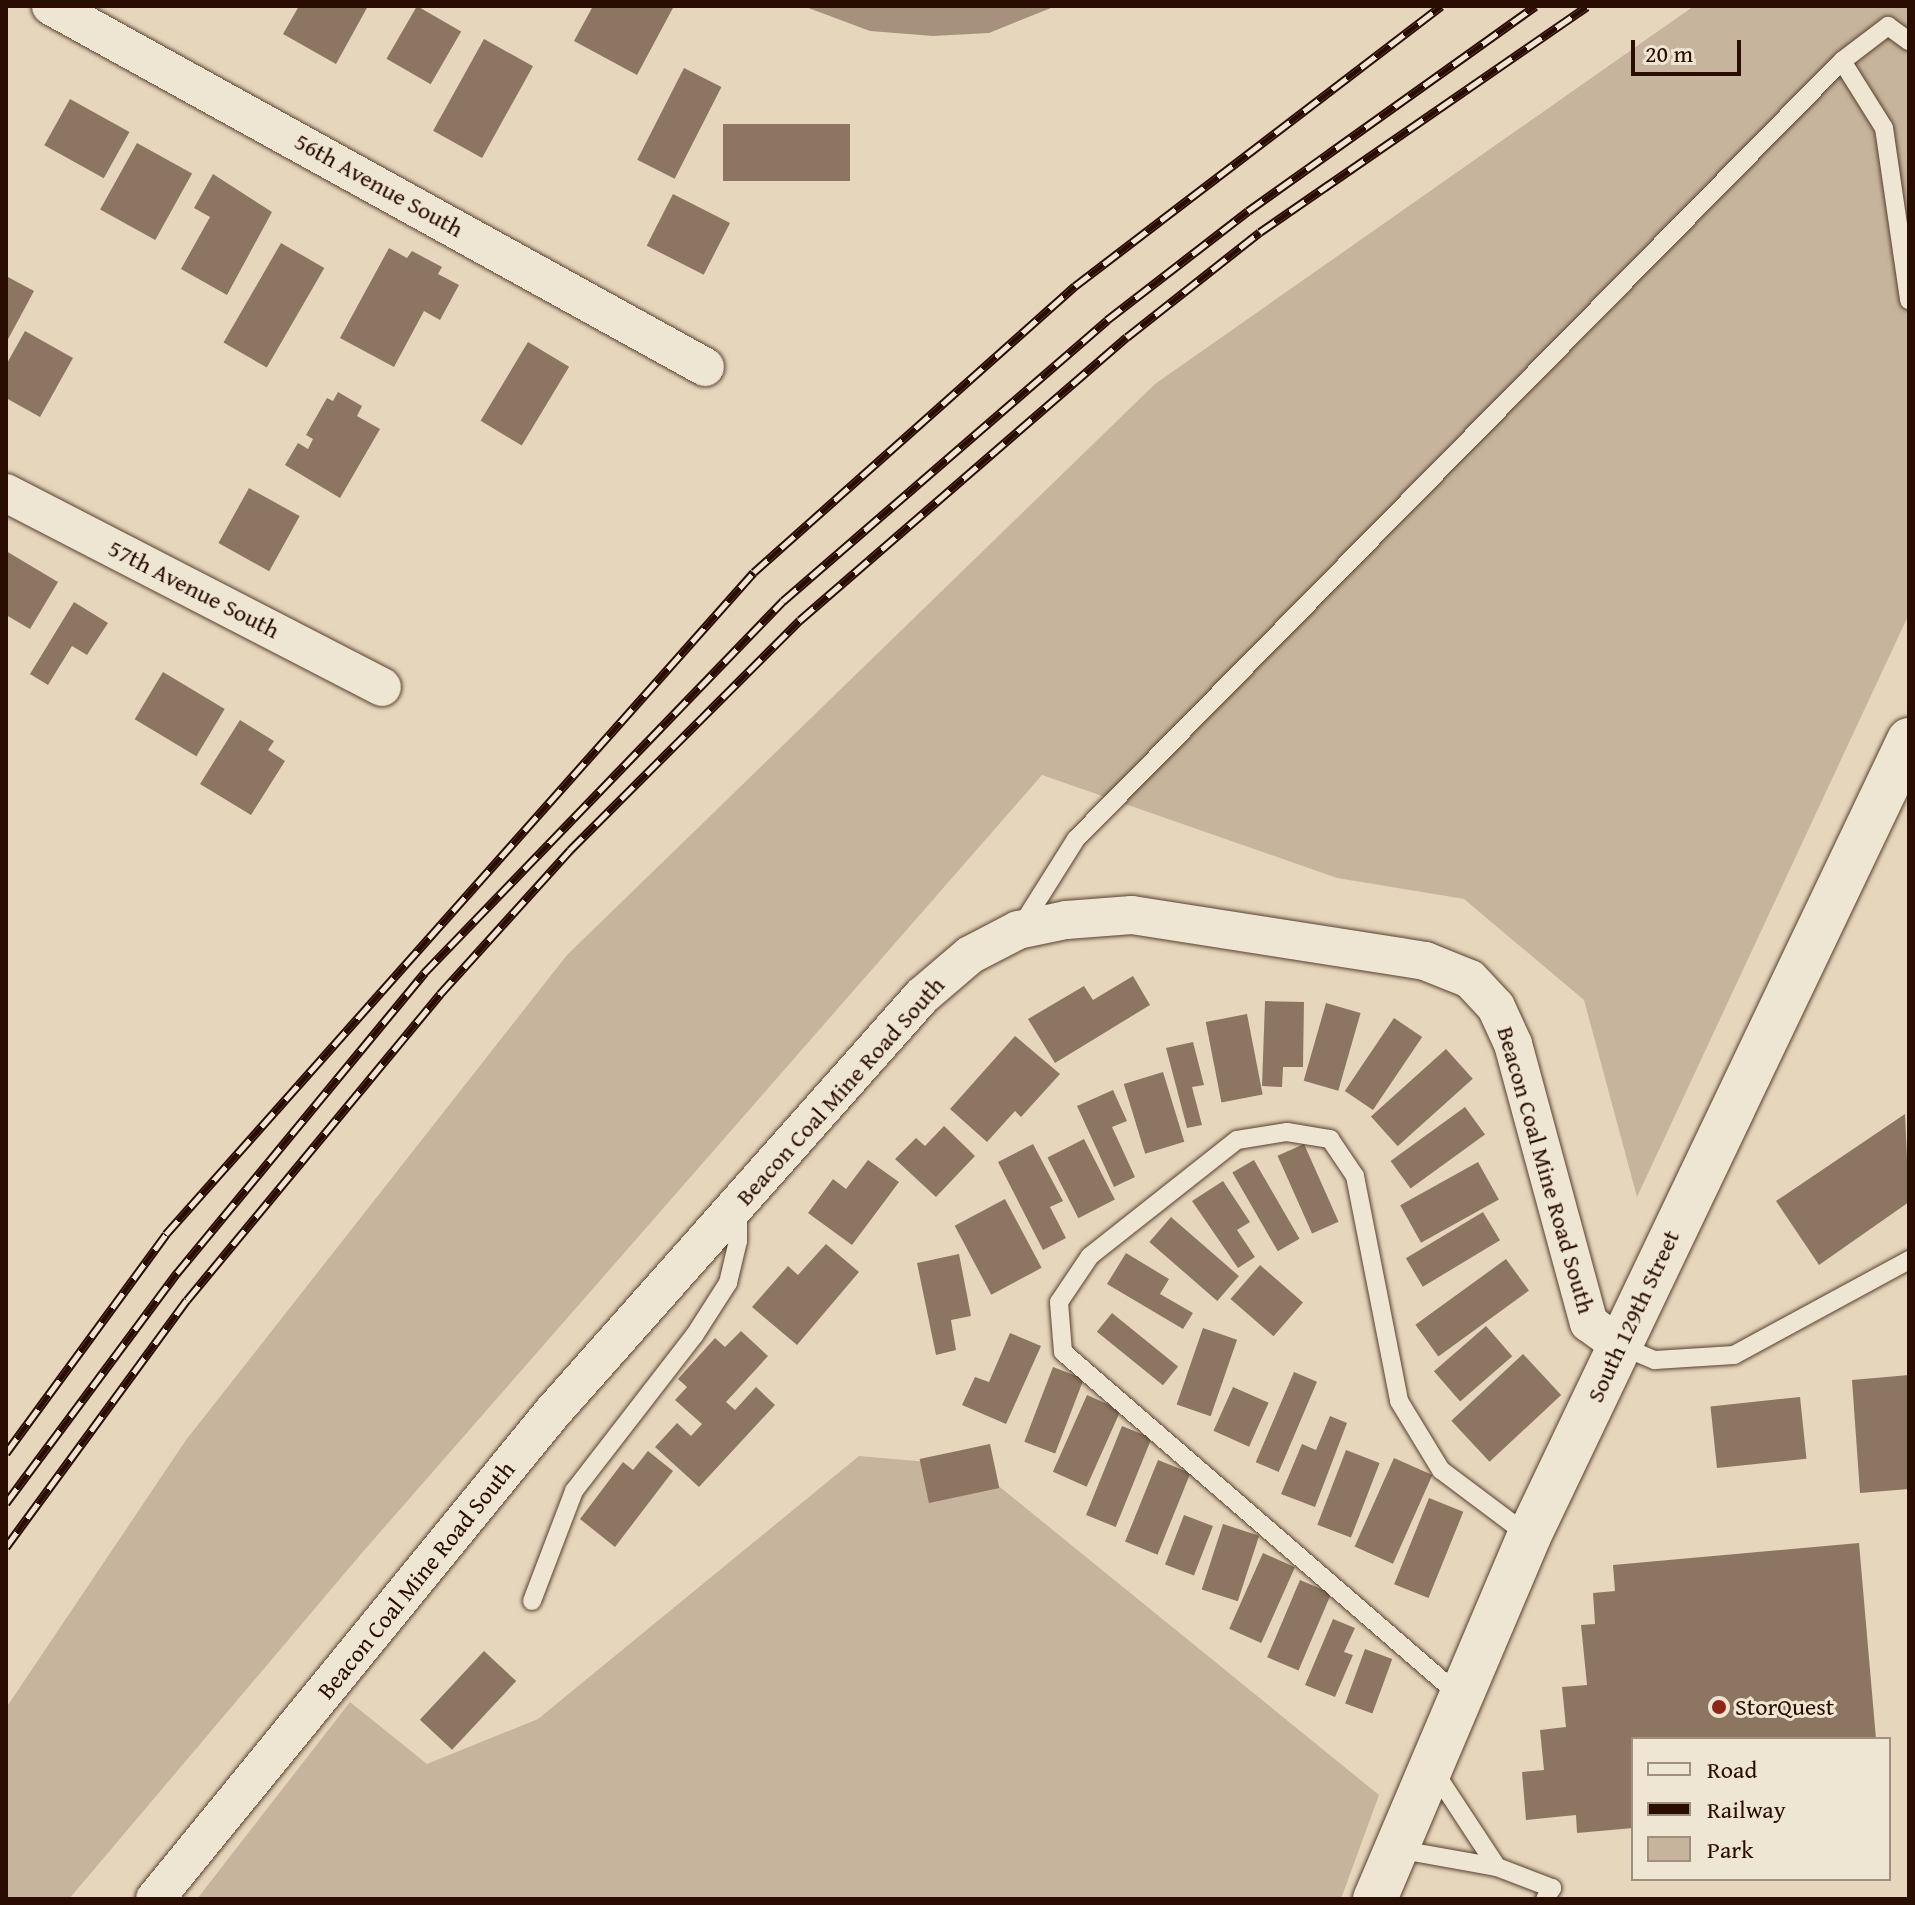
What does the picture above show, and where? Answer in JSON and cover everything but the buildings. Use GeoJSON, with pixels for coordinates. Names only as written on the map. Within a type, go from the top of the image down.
{"type":"FeatureCollection","features":[{"type":"Feature","properties":{"kind":"street","name":"56th Avenue South"},"geometry":{"type":"LineString","coordinates":[[51,6],[705,367]]}},
{"type":"Feature","properties":{"kind":"street","name":"57th Avenue South"},"geometry":{"type":"LineString","coordinates":[[6,493],[382,687]]}},
{"type":"Feature","properties":{"kind":"street","name":"South 129th Street"},"geometry":{"type":"LineString","coordinates":[[1375,1899],[1529,1536],[1909,740]]}},
{"type":"Feature","properties":{"kind":"street","name":"Beacon Coal Mine Road South"},"geometry":{"type":"LineString","coordinates":[[155,1899],[552,1413],[737,1203],[922,996],[970,955],[1018,930],[1066,920],[1132,915],[1425,961],[1470,979],[1496,1007],[1513,1044],[1589,1323],[1619,1345]]}},
{"type":"Feature","properties":{"kind":"lane"},"geometry":{"type":"LineString","coordinates":[[1018,930],[1076,839],[1842,61],[1888,26],[1909,41]]}},
{"type":"Feature","properties":{"kind":"lane"},"geometry":{"type":"LineString","coordinates":[[1842,61],[1884,128],[1909,300]]}},
{"type":"Feature","properties":{"kind":"lane"},"geometry":{"type":"LineString","coordinates":[[1460,1697],[1063,1352],[1059,1302],[1090,1256],[1237,1140],[1287,1132],[1330,1139],[1355,1176],[1399,1401],[1441,1470],[1529,1536]]}},
{"type":"Feature","properties":{"kind":"lane"},"geometry":{"type":"LineString","coordinates":[[532,1601],[574,1491],[694,1336],[728,1283],[738,1241],[737,1203]]}},
{"type":"Feature","properties":{"kind":"lane"},"geometry":{"type":"LineString","coordinates":[[1619,1345],[1655,1360],[1734,1355],[1909,1260]]}},
{"type":"Feature","properties":{"kind":"lane"},"geometry":{"type":"LineString","coordinates":[[1431,1767],[1497,1867]]}},
{"type":"Feature","properties":{"kind":"lane"},"geometry":{"type":"LineString","coordinates":[[1396,1849],[1497,1867],[1552,1888],[1545,1899]]}},
{"type":"Feature","properties":{"kind":"green space"},"geometry":{"type":"Polygon","coordinates":[[[1694,6],[1909,6],[1909,614],[1637,1197],[1584,1000],[1464,899],[1337,878],[1042,775],[361,1554],[69,1899],[6,1899],[6,1708],[186,1440],[567,955],[1155,384],[1694,6]]]}},
{"type":"Feature","properties":{"kind":"green space"},"geometry":{"type":"Polygon","coordinates":[[[859,1456],[974,1466],[1379,1795],[1341,1899],[197,1899],[350,1702],[427,1764],[538,1719],[859,1456]]]}},
{"type":"Feature","properties":{"kind":"shaded area"},"geometry":{"type":"Polygon","coordinates":[[[803,6],[1056,6],[989,33],[933,36],[870,31],[803,6]]]}},
{"type":"Feature","properties":{"kind":"railway"},"geometry":{"type":"LineString","coordinates":[[6,1453],[166,1234],[754,572],[1075,286],[1441,6]]}},
{"type":"Feature","properties":{"kind":"railway"},"geometry":{"type":"LineString","coordinates":[[6,1503],[177,1273],[424,973],[783,601],[1107,320],[1248,211],[1535,6]]}},
{"type":"Feature","properties":{"kind":"railway"},"geometry":{"type":"LineString","coordinates":[[6,1547],[187,1300],[440,994],[570,850],[800,620],[1127,337],[1260,232],[1587,6]]}},
{"type":"Feature","properties":{"kind":"place","name":"StorQuest"},"geometry":{"type":"Point","coordinates":[1719,1707]}}]}
